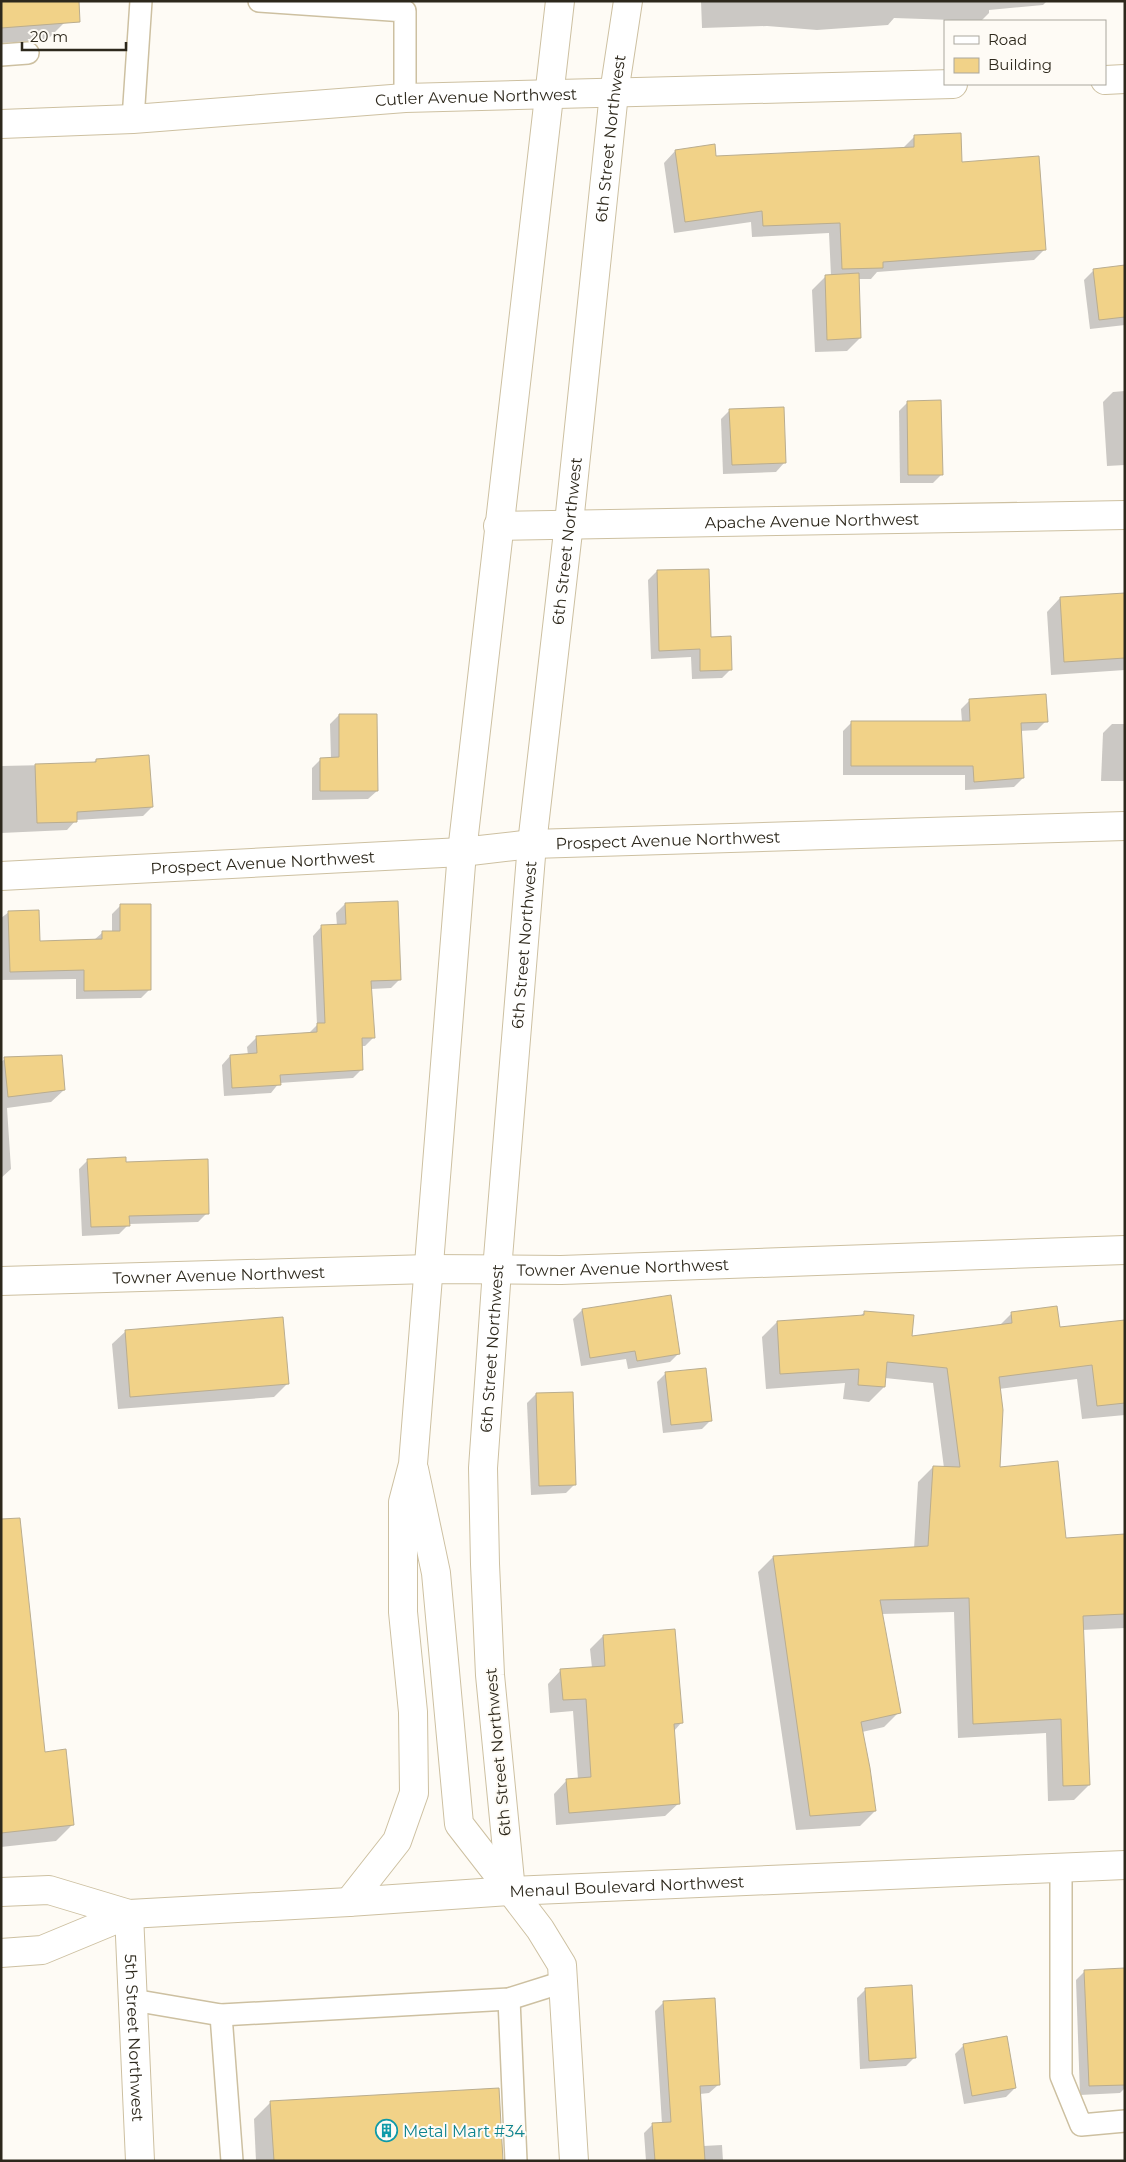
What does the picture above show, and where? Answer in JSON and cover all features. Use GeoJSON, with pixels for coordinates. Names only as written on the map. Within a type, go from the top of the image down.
{"type":"FeatureCollection","features":[{"type":"Feature","properties":{"kind":"main road","name":"6th Street Northwest"},"geometry":{"type":"LineString","coordinates":[[349,1902],[397,1840],[414,1793],[413,1712],[402,1612],[403,1502],[413,1464],[462,852],[498,526],[560,1]]}},
{"type":"Feature","properties":{"kind":"main road","name":"6th Street Northwest"},"geometry":{"type":"LineString","coordinates":[[511,1891],[490,1676],[484,1554],[483,1468],[497,1270],[532,844],[569,523],[614,93],[628,1]]}},
{"type":"Feature","properties":{"kind":"main road"},"geometry":{"type":"LineString","coordinates":[[1106,80],[1125,79]]}},
{"type":"Feature","properties":{"kind":"main road","name":"Cutler Avenue Northwest"},"geometry":{"type":"LineString","coordinates":[[1,124],[133,119],[405,98],[944,84]]}},
{"type":"Feature","properties":{"kind":"main road","name":"Apache Avenue Northwest"},"geometry":{"type":"LineString","coordinates":[[498,526],[569,523],[1125,515]]}},
{"type":"Feature","properties":{"kind":"main road","name":"Prospect Avenue Northwest"},"geometry":{"type":"LineString","coordinates":[[1,876],[462,852],[532,844],[1125,826]]}},
{"type":"Feature","properties":{"kind":"main road","name":"Towner Avenue Northwest"},"geometry":{"type":"LineString","coordinates":[[1,1281],[429,1270],[561,1270],[1125,1250]]}},
{"type":"Feature","properties":{"kind":"main road","name":"6th Street Northwest"},"geometry":{"type":"LineString","coordinates":[[413,1464],[436,1573],[459,1824],[540,1929],[562,1965],[574,2161]]}},
{"type":"Feature","properties":{"kind":"main road","name":"Menaul Boulevard Northwest"},"geometry":{"type":"LineString","coordinates":[[1,1953],[42,1950],[129,1914],[511,1891],[1125,1865]]}},
{"type":"Feature","properties":{"kind":"main road","name":"Menaul Boulevard Northwest"},"geometry":{"type":"LineString","coordinates":[[1,1892],[49,1890],[129,1914]]}},
{"type":"Feature","properties":{"kind":"main road","name":"5th Street Northwest"},"geometry":{"type":"LineString","coordinates":[[129,1914],[140,2161]]}},
{"type":"Feature","properties":{"kind":"lane"},"geometry":{"type":"LineString","coordinates":[[133,119],[141,1]]}},
{"type":"Feature","properties":{"kind":"lane"},"geometry":{"type":"LineString","coordinates":[[259,1],[408,6],[405,98]]}},
{"type":"Feature","properties":{"kind":"lane"},"geometry":{"type":"LineString","coordinates":[[1,55],[28,53]]}},
{"type":"Feature","properties":{"kind":"lane"},"geometry":{"type":"LineString","coordinates":[[1061,1867],[1061,2076],[1081,2125],[1125,2121]]}},
{"type":"Feature","properties":{"kind":"lane"},"geometry":{"type":"LineString","coordinates":[[133,2000],[221,2015],[509,1999],[563,1982]]}},
{"type":"Feature","properties":{"kind":"lane"},"geometry":{"type":"LineString","coordinates":[[509,1999],[516,2161]]}},
{"type":"Feature","properties":{"kind":"lane"},"geometry":{"type":"LineString","coordinates":[[221,2015],[232,2161]]}},
{"type":"Feature","properties":{"kind":"building"},"geometry":{"type":"Polygon","coordinates":[[[1,1],[79,1],[80,22],[1,28],[1,1]]]}},
{"type":"Feature","properties":{"kind":"building"},"geometry":{"type":"Polygon","coordinates":[[[961,133],[962,162],[1039,156],[1046,250],[883,262],[883,268],[842,269],[840,223],[763,226],[762,211],[685,222],[675,150],[715,144],[716,156],[914,147],[914,135],[961,133]]]}},
{"type":"Feature","properties":{"kind":"building"},"geometry":{"type":"Polygon","coordinates":[[[1125,265],[1125,317],[1099,320],[1093,269],[1125,265]]]}},
{"type":"Feature","properties":{"kind":"building"},"geometry":{"type":"Polygon","coordinates":[[[859,273],[861,338],[827,340],[825,275],[859,273]]]}},
{"type":"Feature","properties":{"kind":"building"},"geometry":{"type":"Polygon","coordinates":[[[941,400],[943,475],[908,475],[907,401],[941,400]]]}},
{"type":"Feature","properties":{"kind":"building"},"geometry":{"type":"Polygon","coordinates":[[[784,407],[786,463],[732,465],[729,409],[784,407]]]}},
{"type":"Feature","properties":{"kind":"building"},"geometry":{"type":"Polygon","coordinates":[[[709,569],[711,637],[731,636],[732,670],[700,671],[700,649],[659,651],[657,570],[709,569]]]}},
{"type":"Feature","properties":{"kind":"building"},"geometry":{"type":"Polygon","coordinates":[[[1125,593],[1125,658],[1064,662],[1060,597],[1125,593]]]}},
{"type":"Feature","properties":{"kind":"building"},"geometry":{"type":"Polygon","coordinates":[[[1046,694],[1048,722],[1021,723],[1024,778],[974,782],[973,766],[851,766],[851,721],[970,721],[969,699],[1046,694]]]}},
{"type":"Feature","properties":{"kind":"building"},"geometry":{"type":"Polygon","coordinates":[[[339,714],[377,714],[378,791],[320,791],[320,758],[339,757],[339,714]]]}},
{"type":"Feature","properties":{"kind":"building"},"geometry":{"type":"Polygon","coordinates":[[[149,755],[153,807],[77,812],[77,822],[37,823],[35,764],[96,762],[96,759],[149,755]]]}},
{"type":"Feature","properties":{"kind":"building"},"geometry":{"type":"Polygon","coordinates":[[[398,901],[401,980],[371,981],[375,1038],[362,1038],[363,1070],[280,1075],[281,1085],[232,1088],[230,1055],[257,1053],[256,1036],[317,1032],[317,1023],[325,1023],[321,925],[346,924],[345,903],[398,901]]]}},
{"type":"Feature","properties":{"kind":"building"},"geometry":{"type":"Polygon","coordinates":[[[120,904],[151,904],[151,990],[84,991],[84,970],[10,972],[8,911],[39,910],[40,941],[102,939],[102,931],[120,931],[120,904]]]}},
{"type":"Feature","properties":{"kind":"building"},"geometry":{"type":"Polygon","coordinates":[[[62,1055],[65,1090],[8,1097],[4,1057],[62,1055]]]}},
{"type":"Feature","properties":{"kind":"building"},"geometry":{"type":"Polygon","coordinates":[[[126,1157],[126,1162],[208,1159],[209,1214],[129,1216],[130,1226],[91,1227],[87,1159],[126,1157]]]}},
{"type":"Feature","properties":{"kind":"building"},"geometry":{"type":"Polygon","coordinates":[[[671,1295],[680,1354],[637,1361],[635,1351],[590,1358],[582,1309],[671,1295]]]}},
{"type":"Feature","properties":{"kind":"building"},"geometry":{"type":"Polygon","coordinates":[[[1057,1306],[1060,1327],[1125,1320],[1125,1403],[1097,1406],[1092,1365],[999,1377],[1003,1410],[1000,1467],[1058,1461],[1066,1538],[1125,1534],[1125,1614],[1083,1616],[1090,1785],[1063,1786],[1061,1719],[973,1724],[969,1598],[880,1600],[901,1713],[861,1722],[876,1811],[810,1816],[773,1556],[928,1546],[933,1466],[960,1467],[947,1368],[887,1362],[885,1387],[858,1385],[859,1369],[780,1374],[777,1321],[864,1315],[864,1311],[914,1315],[912,1336],[1012,1323],[1011,1312],[1057,1306]]]}},
{"type":"Feature","properties":{"kind":"building"},"geometry":{"type":"Polygon","coordinates":[[[283,1317],[289,1384],[130,1397],[125,1330],[283,1317]]]}},
{"type":"Feature","properties":{"kind":"building"},"geometry":{"type":"Polygon","coordinates":[[[706,1368],[712,1421],[671,1425],[665,1372],[706,1368]]]}},
{"type":"Feature","properties":{"kind":"building"},"geometry":{"type":"Polygon","coordinates":[[[573,1392],[576,1485],[539,1486],[536,1393],[573,1392]]]}},
{"type":"Feature","properties":{"kind":"building"},"geometry":{"type":"Polygon","coordinates":[[[20,1518],[45,1752],[66,1749],[74,1825],[1,1833],[1,1519],[20,1518]]]}},
{"type":"Feature","properties":{"kind":"building"},"geometry":{"type":"Polygon","coordinates":[[[675,1629],[683,1723],[674,1724],[680,1804],[569,1813],[566,1779],[591,1777],[586,1699],[563,1700],[560,1669],[605,1666],[603,1635],[675,1629]]]}},
{"type":"Feature","properties":{"kind":"building"},"geometry":{"type":"Polygon","coordinates":[[[1125,1968],[1125,2085],[1089,2086],[1084,1970],[1125,1968]]]}},
{"type":"Feature","properties":{"kind":"building"},"geometry":{"type":"Polygon","coordinates":[[[912,1985],[916,2058],[869,2061],[865,1988],[912,1985]]]}},
{"type":"Feature","properties":{"kind":"building"},"geometry":{"type":"Polygon","coordinates":[[[715,1998],[720,2085],[700,2086],[705,2161],[655,2161],[652,2123],[671,2122],[663,2001],[715,1998]]]}},
{"type":"Feature","properties":{"kind":"building"},"geometry":{"type":"Polygon","coordinates":[[[1007,2036],[1016,2088],[972,2096],[963,2044],[1007,2036]]]}},
{"type":"Feature","properties":{"kind":"building","name":"Metal Mart #34"},"geometry":{"type":"Polygon","coordinates":[[[499,2088],[503,2161],[274,2161],[270,2101],[499,2088]]]}},
{"type":"Feature","properties":{"kind":"place","name":"Metal Mart #34"},"geometry":{"type":"Point","coordinates":[387,2131]}}]}
